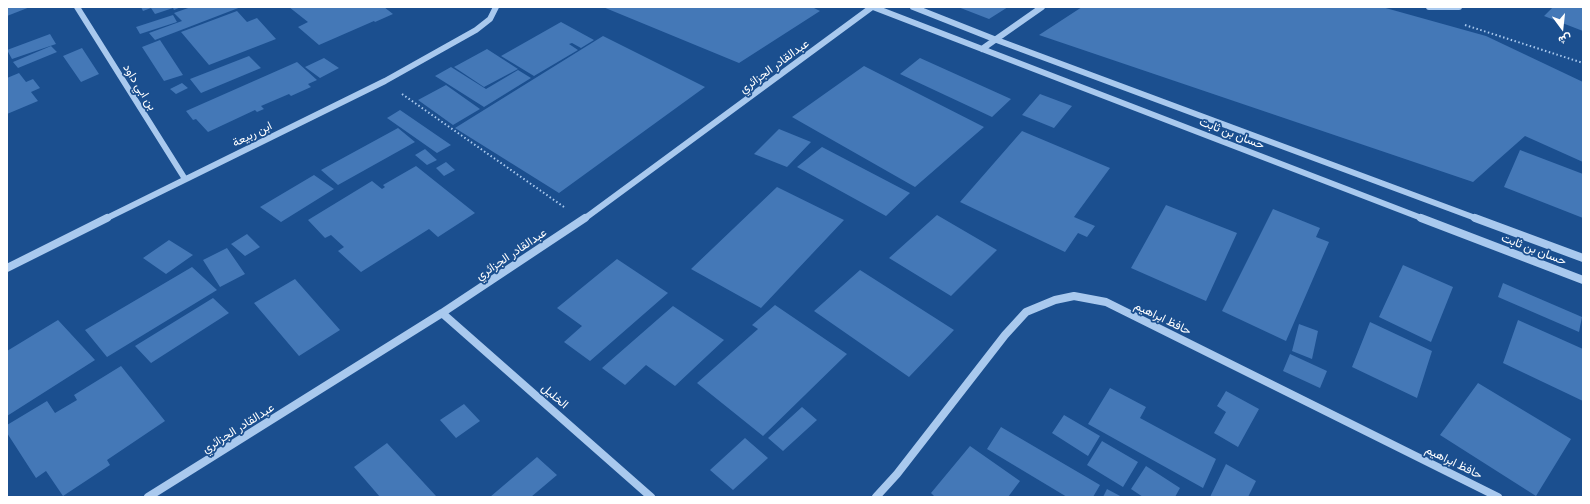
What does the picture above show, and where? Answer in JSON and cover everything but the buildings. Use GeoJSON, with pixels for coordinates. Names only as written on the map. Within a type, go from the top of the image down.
{"type":"FeatureCollection","features":[{"type":"Feature","properties":{"kind":"street","name":"بن ابي داود"},"geometry":{"type":"LineString","coordinates":[[76,7],[185,179]]}},
{"type":"Feature","properties":{"kind":"street","name":"ابن ربيعة"},"geometry":{"type":"LineString","coordinates":[[7,268],[385,81],[476,30],[490,19],[496,7]]}},
{"type":"Feature","properties":{"kind":"street","name":"حسان بن ثابت"},"geometry":{"type":"LineString","coordinates":[[873,7],[1583,280]]}},
{"type":"Feature","properties":{"kind":"street","name":"عبدالقادر الجزائري"},"geometry":{"type":"LineString","coordinates":[[148,497],[442,313],[582,220],[873,7]]}},
{"type":"Feature","properties":{"kind":"street","name":"حسان بن ثابت"},"geometry":{"type":"LineString","coordinates":[[913,7],[994,39],[1583,258]]}},
{"type":"Feature","properties":{"kind":"street"},"geometry":{"type":"LineString","coordinates":[[982,48],[1042,7]]}},
{"type":"Feature","properties":{"kind":"street"},"geometry":{"type":"LineString","coordinates":[[1429,7],[1459,7]]}},
{"type":"Feature","properties":{"kind":"street","name":"حافظ ابراهيم"},"geometry":{"type":"LineString","coordinates":[[876,497],[897,474],[1005,335],[1026,312],[1055,300],[1074,296],[1106,302],[1498,497]]}},
{"type":"Feature","properties":{"kind":"street","name":"الخليل"},"geometry":{"type":"LineString","coordinates":[[442,313],[651,497]]}},
{"type":"Feature","properties":{"kind":"path"},"geometry":{"type":"LineString","coordinates":[[1435,8],[1450,18],[1470,28],[1583,63]]}},
{"type":"Feature","properties":{"kind":"path"},"geometry":{"type":"LineString","coordinates":[[385,81],[582,220]]}}]}
